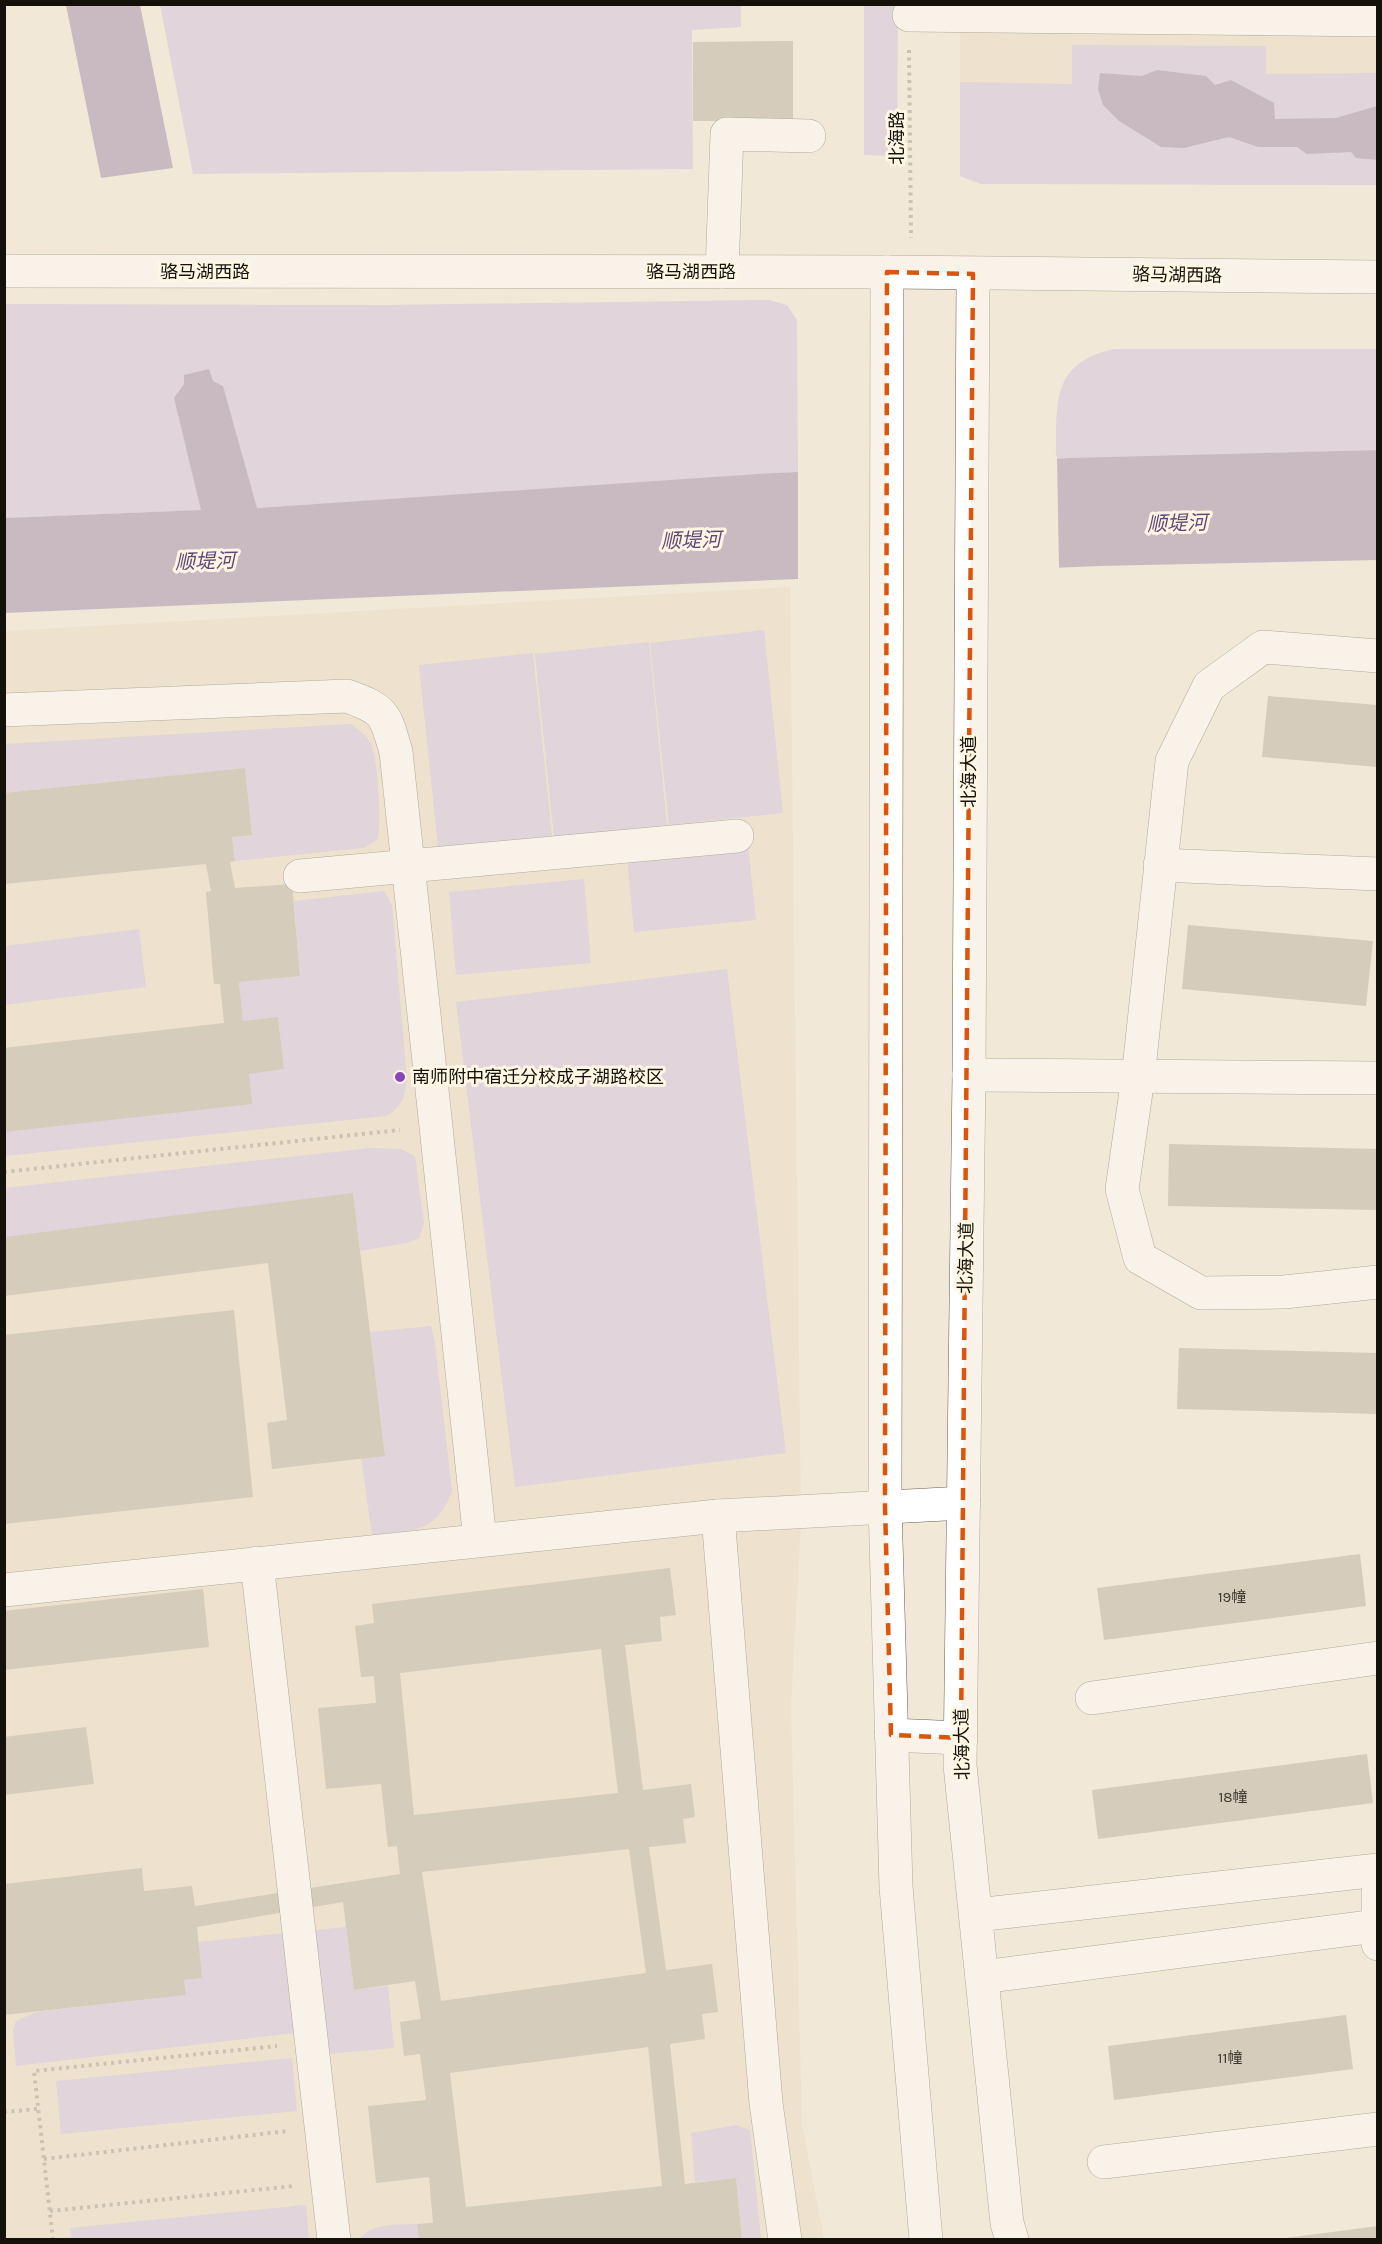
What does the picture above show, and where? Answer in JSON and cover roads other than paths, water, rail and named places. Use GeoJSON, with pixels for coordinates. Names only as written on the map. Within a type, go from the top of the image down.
{"type":"FeatureCollection","features":[{"type":"Feature","properties":{"kind":"street"},"geometry":{"type":"LineString","coordinates":[[909,15],[1377,20]]}},
{"type":"Feature","properties":{"kind":"street"},"geometry":{"type":"LineString","coordinates":[[722,272],[727,134],[809,136]]}},
{"type":"Feature","properties":{"kind":"street","name":"骆马湖西路"},"geometry":{"type":"LineString","coordinates":[[4,272],[899,272],[1377,277]]}},
{"type":"Feature","properties":{"kind":"street"},"geometry":{"type":"LineString","coordinates":[[899,272],[886,386],[888,607],[885,1505],[896,1887],[926,2240]]}},
{"type":"Feature","properties":{"kind":"street","name":"北海大道"},"geometry":{"type":"LineString","coordinates":[[973,274],[969,1075],[960,1765],[1008,2223],[1012,2240]]}},
{"type":"Feature","properties":{"kind":"street"},"geometry":{"type":"LineString","coordinates":[[1377,656],[1263,647],[1209,686],[1172,760],[1138,1078],[1122,1189],[1140,1258],[1201,1293],[1284,1292],[1377,1282]]}},
{"type":"Feature","properties":{"kind":"street"},"geometry":{"type":"LineString","coordinates":[[4,710],[347,696],[377,707],[387,722],[396,752],[480,1540]]}},
{"type":"Feature","properties":{"kind":"street"},"geometry":{"type":"LineString","coordinates":[[300,876],[737,836]]}},
{"type":"Feature","properties":{"kind":"street"},"geometry":{"type":"LineString","coordinates":[[1160,865],[1377,874]]}},
{"type":"Feature","properties":{"kind":"street"},"geometry":{"type":"LineString","coordinates":[[969,1075],[1377,1078]]}},
{"type":"Feature","properties":{"kind":"street"},"geometry":{"type":"LineString","coordinates":[[4,1590],[718,1516],[885,1505],[964,1503]]}},
{"type":"Feature","properties":{"kind":"street"},"geometry":{"type":"LineString","coordinates":[[718,1516],[766,2103],[785,2240]]}},
{"type":"Feature","properties":{"kind":"street"},"geometry":{"type":"LineString","coordinates":[[257,1563],[334,2240]]}},
{"type":"Feature","properties":{"kind":"street"},"geometry":{"type":"LineString","coordinates":[[1092,1698],[1377,1658]]}},
{"type":"Feature","properties":{"kind":"street"},"geometry":{"type":"LineString","coordinates":[[891,1736],[961,1738]]}},
{"type":"Feature","properties":{"kind":"street"},"geometry":{"type":"LineString","coordinates":[[976,1915],[1377,1870]]}},
{"type":"Feature","properties":{"kind":"street"},"geometry":{"type":"LineString","coordinates":[[982,1977],[1377,1935],[1377,1893]]}},
{"type":"Feature","properties":{"kind":"street"},"geometry":{"type":"LineString","coordinates":[[1104,2162],[1377,2128]]}},
{"type":"Feature","properties":{"kind":"water"},"geometry":{"type":"Polygon","coordinates":[[[66,5],[140,5],[173,168],[101,178],[66,5]]]}},
{"type":"Feature","properties":{"kind":"water"},"geometry":{"type":"Polygon","coordinates":[[[1157,70],[1206,76],[1215,85],[1231,80],[1274,103],[1275,119],[1336,118],[1377,106],[1377,160],[1356,158],[1351,152],[1307,154],[1297,147],[1258,147],[1229,137],[1184,148],[1161,147],[1119,121],[1103,105],[1098,89],[1100,73],[1142,76],[1157,70]]]}},
{"type":"Feature","properties":{"kind":"water","name":"顺堤河"},"geometry":{"type":"Polygon","coordinates":[[[209,369],[213,381],[223,386],[257,508],[758,474],[1072,458],[1377,450],[1377,560],[1099,566],[5,613],[5,518],[201,510],[174,398],[184,384],[184,375],[209,369]]]}},
{"type":"Feature","properties":{"kind":"place","name":"南师附中宿迁分校成子湖路校区"},"geometry":{"type":"Point","coordinates":[400,1077]}}]}
